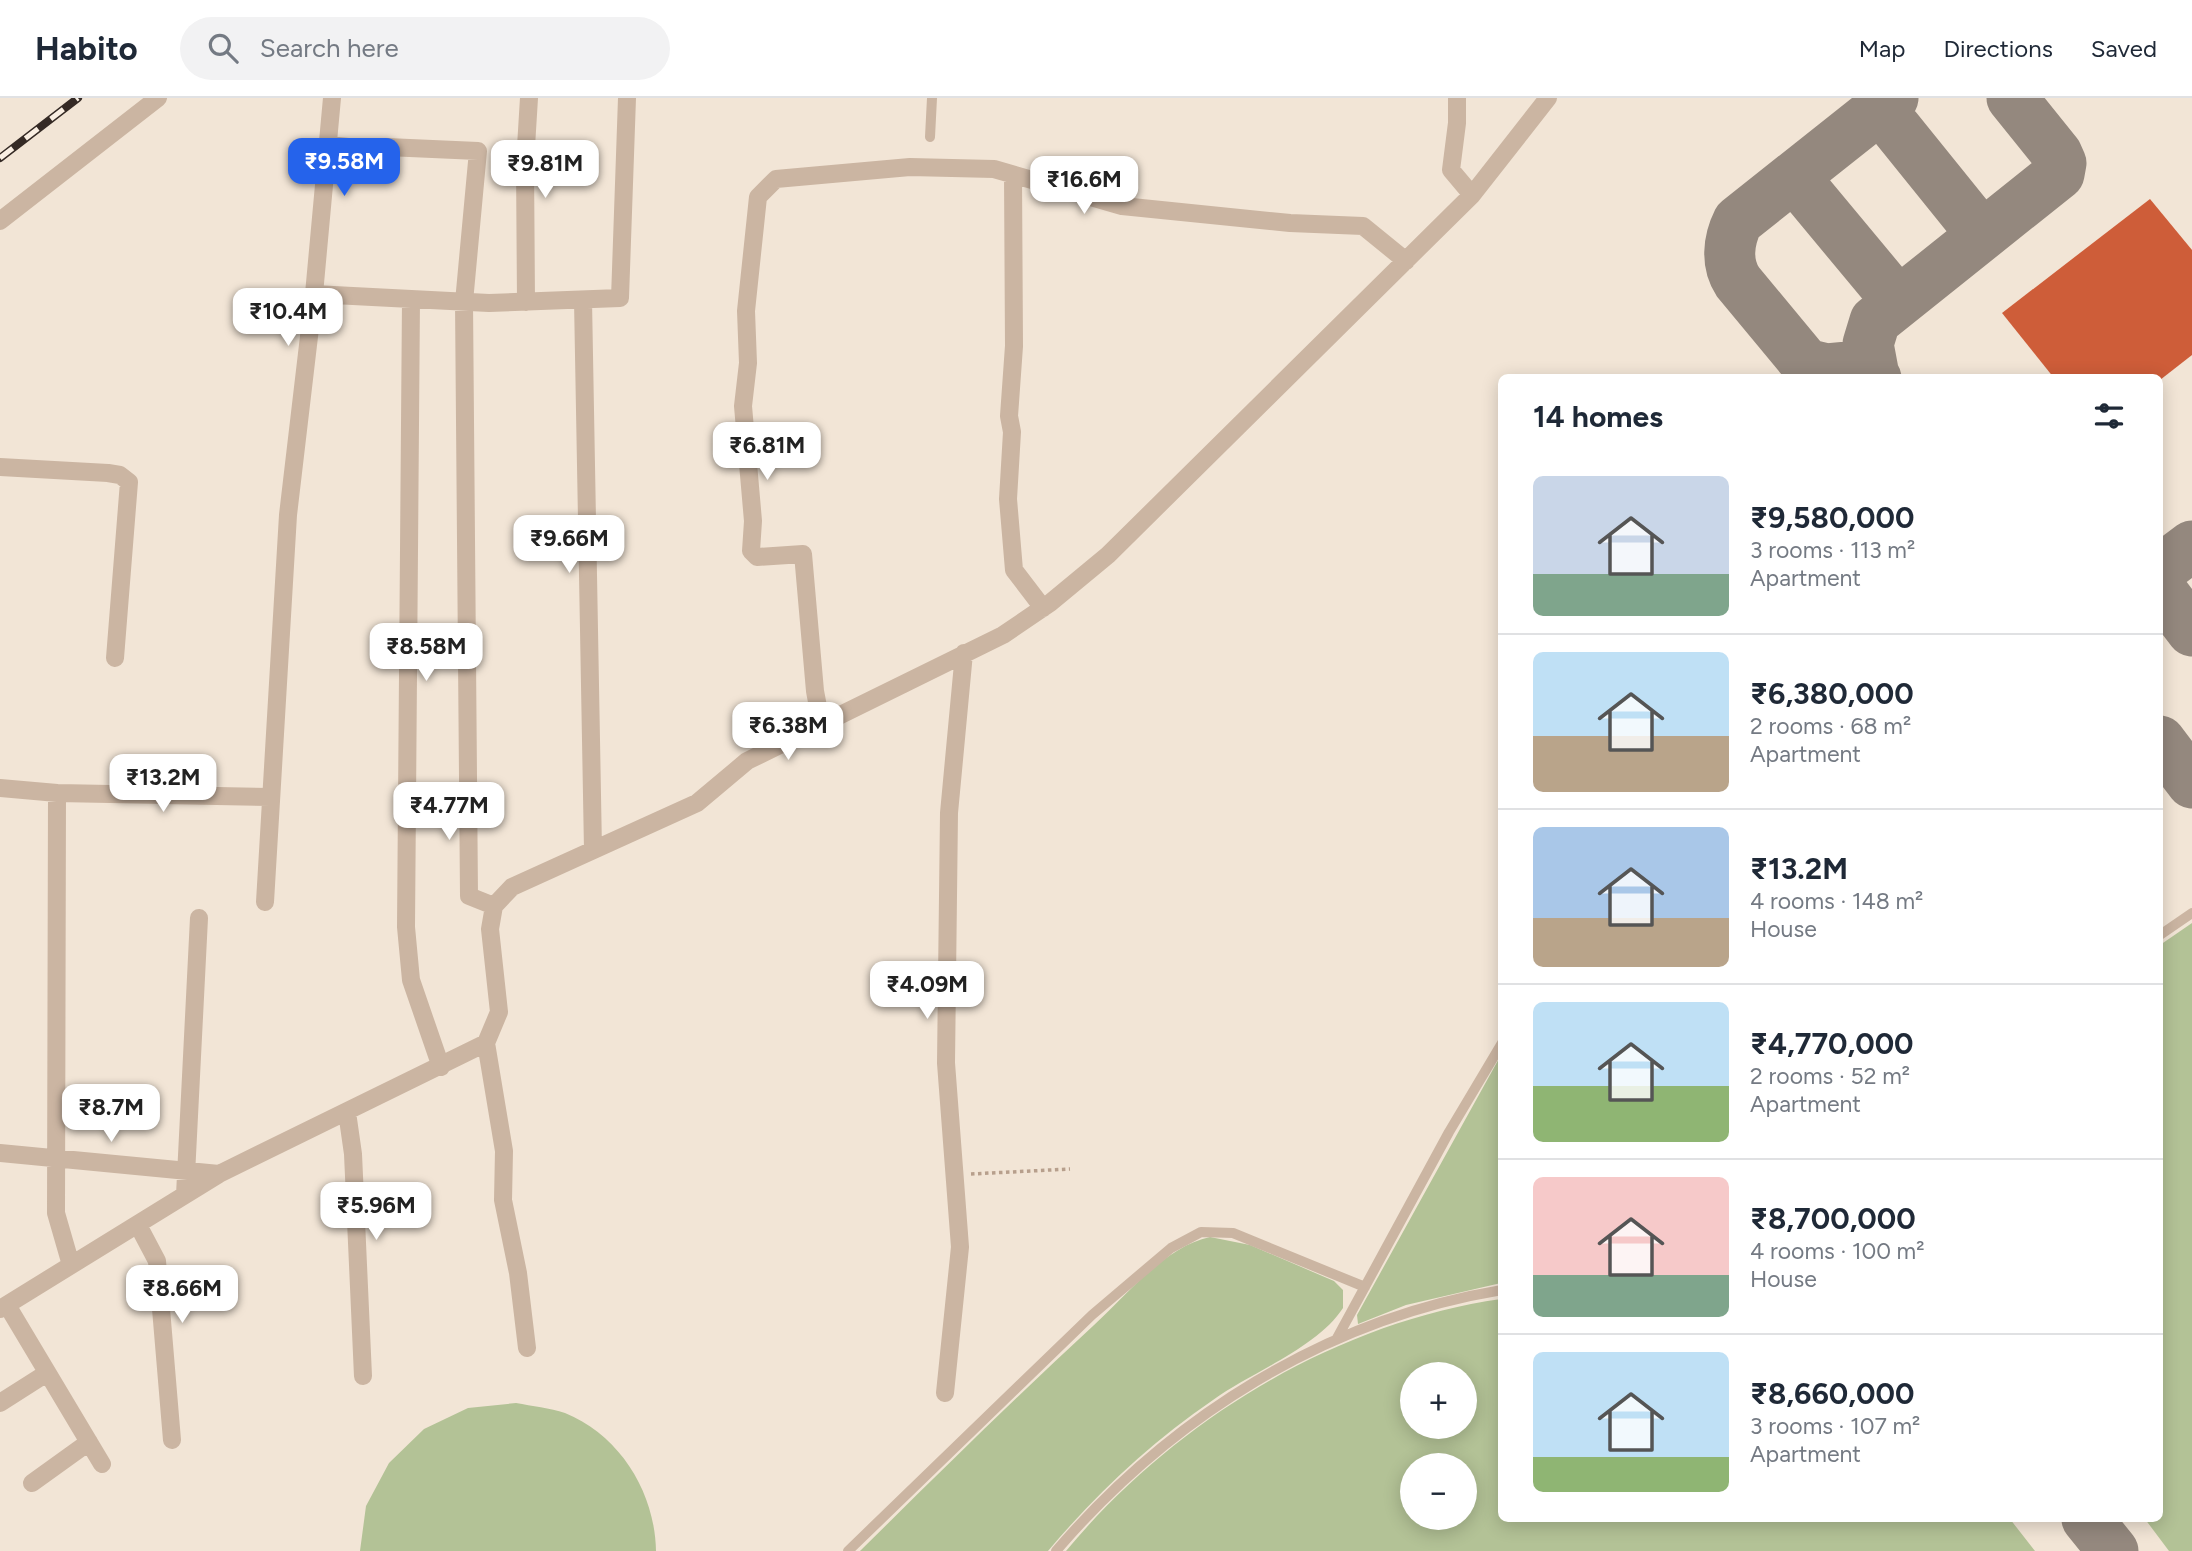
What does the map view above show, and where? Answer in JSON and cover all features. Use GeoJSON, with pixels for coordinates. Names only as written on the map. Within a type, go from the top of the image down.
{"type":"FeatureCollection","features":[{"type":"Feature","properties":{"kind":"street"},"geometry":{"type":"LineString","coordinates":[[0,221],[158,98]]}},
{"type":"Feature","properties":{"kind":"street"},"geometry":{"type":"LineString","coordinates":[[265,902],[288,515],[314,294],[332,98]]}},
{"type":"Feature","properties":{"kind":"street"},"geometry":{"type":"LineString","coordinates":[[526,302],[525,163],[529,98]]}},
{"type":"Feature","properties":{"kind":"street"},"geometry":{"type":"LineString","coordinates":[[314,294],[464,302],[620,298],[627,98]]}},
{"type":"Feature","properties":{"kind":"street"},"geometry":{"type":"LineString","coordinates":[[1457,98],[1451,170],[1472,195]]}},
{"type":"Feature","properties":{"kind":"street"},"geometry":{"type":"LineString","coordinates":[[527,1348],[518,1273],[503,1200],[504,1151],[486,1043],[499,1012],[490,929],[494,906],[512,887],[697,803],[747,761],[1003,635],[1043,608],[1108,555],[1472,195],[1548,98]]}},
{"type":"Feature","properties":{"kind":"street"},"geometry":{"type":"LineString","coordinates":[[329,145],[386,151],[387,147],[478,151],[464,302],[469,896],[494,906]]}},
{"type":"Feature","properties":{"kind":"street"},"geometry":{"type":"LineString","coordinates":[[821,723],[815,691],[803,554],[757,557],[751,551],[753,521],[743,405],[748,363],[746,300],[758,197],[776,179],[910,167],[994,169],[1122,206],[1290,223],[1363,226],[1406,261]]}},
{"type":"Feature","properties":{"kind":"street"},"geometry":{"type":"LineString","coordinates":[[1013,175],[1011,287],[1014,346],[1009,415],[1012,432],[1009,536],[1014,570],[1043,608]]}},
{"type":"Feature","properties":{"kind":"street"},"geometry":{"type":"LineString","coordinates":[[411,299],[406,927],[411,980],[441,1067]]}},
{"type":"Feature","properties":{"kind":"street"},"geometry":{"type":"LineString","coordinates":[[583,300],[593,850]]}},
{"type":"Feature","properties":{"kind":"street"},"geometry":{"type":"LineString","coordinates":[[0,467],[108,473],[121,475],[129,482],[115,658]]}},
{"type":"Feature","properties":{"kind":"street"},"geometry":{"type":"LineString","coordinates":[[945,1393],[960,1247],[946,1063],[948,813],[964,653]]}},
{"type":"Feature","properties":{"kind":"street"},"geometry":{"type":"LineString","coordinates":[[0,788],[57,793],[270,797]]}},
{"type":"Feature","properties":{"kind":"street"},"geometry":{"type":"LineString","coordinates":[[57,793],[56,1213],[71,1265]]}},
{"type":"Feature","properties":{"kind":"street"},"geometry":{"type":"LineString","coordinates":[[185,1195],[199,918]]}},
{"type":"Feature","properties":{"kind":"street"},"geometry":{"type":"LineString","coordinates":[[102,1464],[3,1307],[219,1174],[486,1043]]}},
{"type":"Feature","properties":{"kind":"street"},"geometry":{"type":"LineString","coordinates":[[347,1112],[353,1154],[363,1376]]}},
{"type":"Feature","properties":{"kind":"street"},"geometry":{"type":"LineString","coordinates":[[0,1153],[219,1174]]}},
{"type":"Feature","properties":{"kind":"street"},"geometry":{"type":"LineString","coordinates":[[138,1225],[157,1261],[173,1440]]}},
{"type":"Feature","properties":{"kind":"street"},"geometry":{"type":"LineString","coordinates":[[0,1403],[47,1373]]}},
{"type":"Feature","properties":{"kind":"street"},"geometry":{"type":"LineString","coordinates":[[32,1483],[89,1442]]}},
{"type":"Feature","properties":{"kind":"lane"},"geometry":{"type":"LineString","coordinates":[[930,137],[932,98]]}},
{"type":"Feature","properties":{"kind":"lane"},"geometry":{"type":"LineString","coordinates":[[2163,933],[2192,913]]}},
{"type":"Feature","properties":{"kind":"lane"},"geometry":{"type":"LineString","coordinates":[[1336,1340],[1448,1132],[1498,1050]]}},
{"type":"Feature","properties":{"kind":"lane"},"geometry":{"type":"LineString","coordinates":[[848,1551],[1092,1315],[1181,1240],[1212,1231],[1233,1233],[1365,1287]]}},
{"type":"Feature","properties":{"kind":"lane"},"geometry":{"type":"LineString","coordinates":[[1056,1551],[1115,1488],[1183,1428],[1279,1367],[1336,1340],[1417,1310],[1498,1291]]}},
{"type":"Feature","properties":{"kind":"path"},"geometry":{"type":"LineString","coordinates":[[954,1175],[1070,1169]]}},
{"type":"Feature","properties":{"kind":"green space"},"geometry":{"type":"Polygon","coordinates":[[[2192,923],[2192,1551],[2169,1551],[2147,1522],[2163,1522],[2163,943],[2192,923]]]}},
{"type":"Feature","properties":{"kind":"green space"},"geometry":{"type":"Polygon","coordinates":[[[1498,1060],[1498,1284],[1406,1305],[1358,1324],[1357,1315],[1498,1060]]]}},
{"type":"Feature","properties":{"kind":"green space"},"geometry":{"type":"Polygon","coordinates":[[[1210,1237],[1250,1245],[1334,1281],[1343,1290],[1343,1308],[1332,1322],[1301,1347],[1190,1416],[1146,1451],[1105,1489],[1048,1551],[860,1551],[1147,1274],[1177,1251],[1210,1237]]]}},
{"type":"Feature","properties":{"kind":"green space"},"geometry":{"type":"Polygon","coordinates":[[[1498,1300],[1498,1522],[2012,1522],[2035,1551],[1066,1551],[1109,1504],[1156,1461],[1207,1421],[1261,1386],[1318,1355],[1378,1330],[1439,1311],[1498,1300]]]}},
{"type":"Feature","properties":{"kind":"green space"},"geometry":{"type":"Polygon","coordinates":[[[516,1403],[565,1413],[585,1423],[618,1451],[642,1488],[654,1529],[656,1551],[360,1551],[366,1506],[389,1463],[424,1429],[468,1408],[516,1403]]]}},
{"type":"Feature","properties":{"kind":"building"},"geometry":{"type":"Polygon","coordinates":[[[2150,199],[2192,250],[2192,355],[2163,378],[2163,374],[2051,374],[2002,313],[2150,199]]]}},
{"type":"Feature","properties":{"kind":"taxiway"},"geometry":{"type":"LineString","coordinates":[[1870,374],[1859,366],[1827,369],[1806,364],[1738,282],[1732,268],[1730,252],[1738,221],[1893,98]]}},
{"type":"Feature","properties":{"kind":"taxiway"},"geometry":{"type":"LineString","coordinates":[[1874,374],[1868,344],[1875,321],[2059,174],[2061,163],[2057,154],[2012,98]]}},
{"type":"Feature","properties":{"kind":"taxiway"},"geometry":{"type":"LineString","coordinates":[[1896,128],[1967,216]]}},
{"type":"Feature","properties":{"kind":"taxiway"},"geometry":{"type":"LineString","coordinates":[[1810,196],[1884,285]]}},
{"type":"Feature","properties":{"kind":"taxiway"},"geometry":{"type":"LineString","coordinates":[[2163,568],[2192,546]]}},
{"type":"Feature","properties":{"kind":"taxiway"},"geometry":{"type":"LineString","coordinates":[[2163,593],[2192,631]]}},
{"type":"Feature","properties":{"kind":"taxiway"},"geometry":{"type":"LineString","coordinates":[[2163,745],[2192,783]]}},
{"type":"Feature","properties":{"kind":"taxiway"},"geometry":{"type":"LineString","coordinates":[[2089,1522],[2113,1551]]}},
{"type":"Feature","properties":{"kind":"railway"},"geometry":{"type":"LineString","coordinates":[[0,158],[78,98]]}}]}
